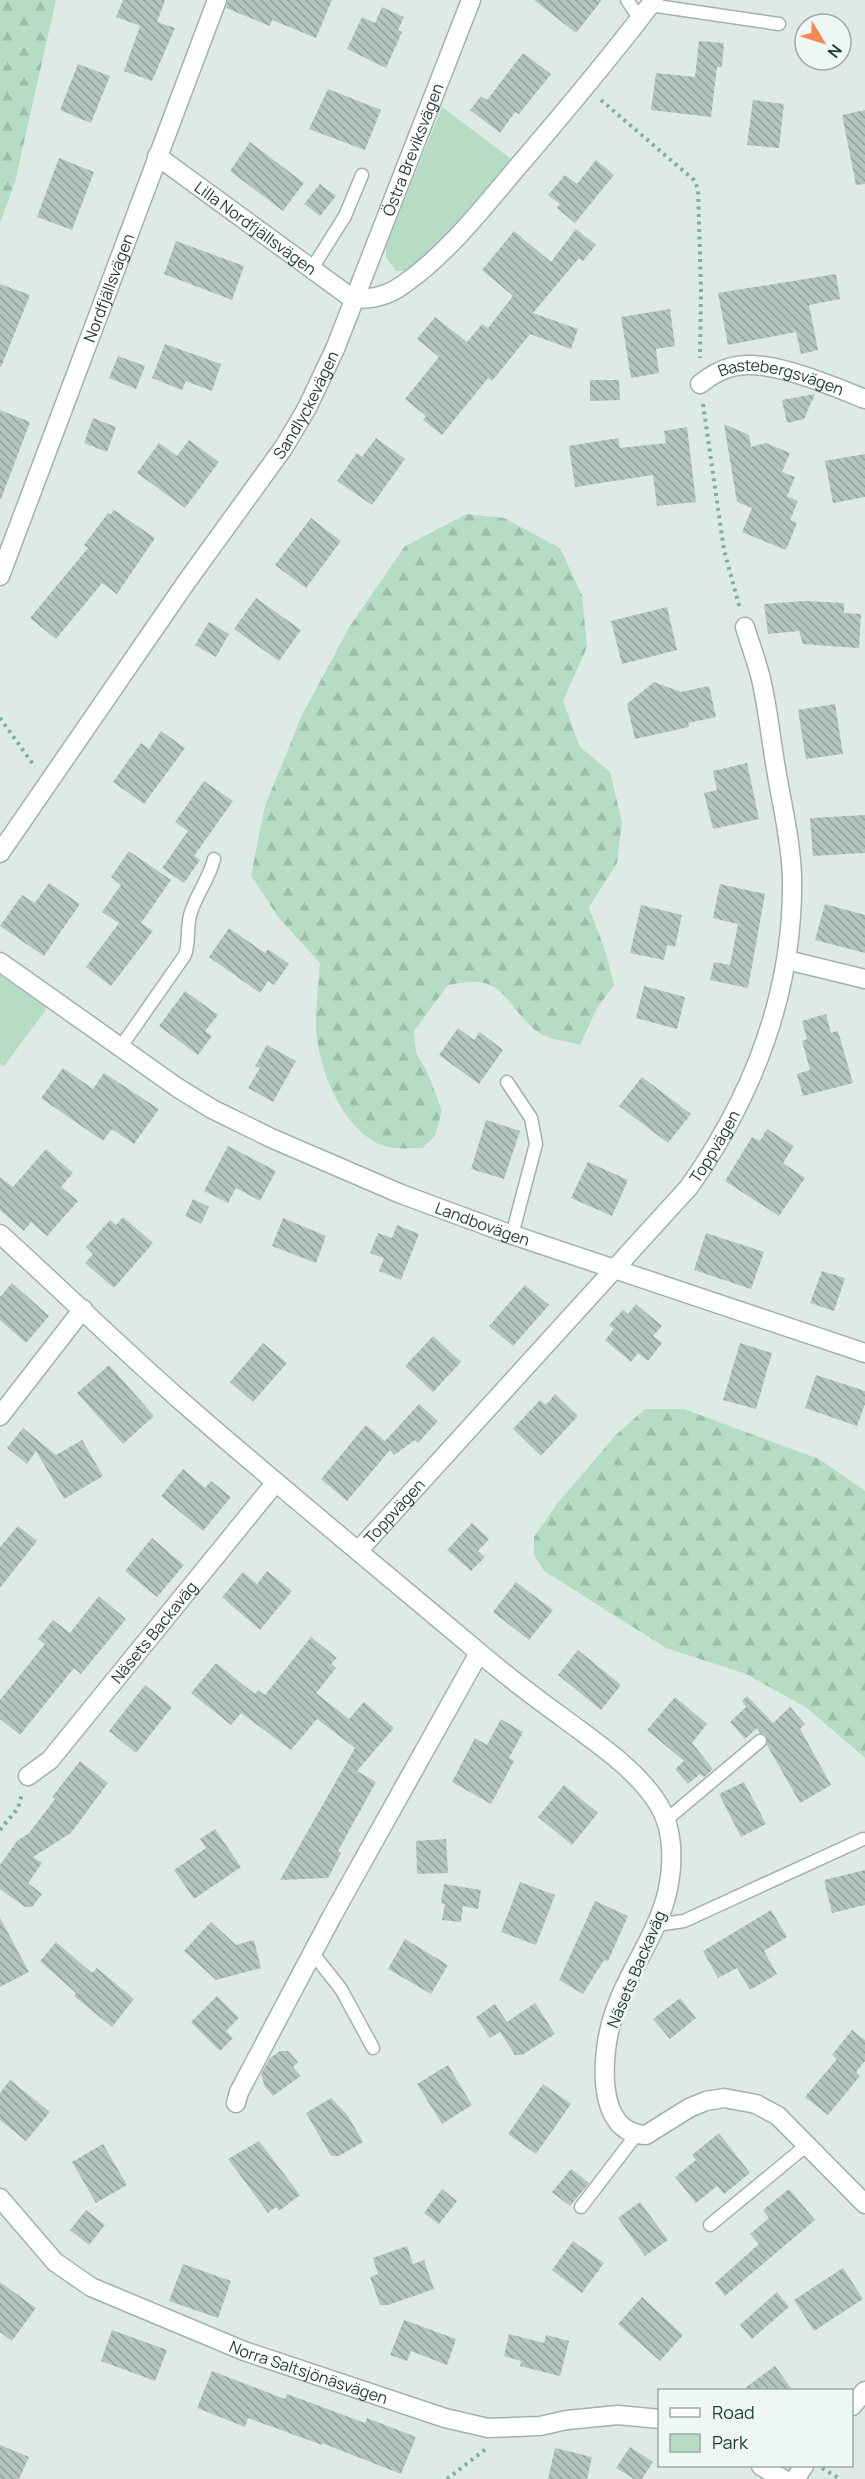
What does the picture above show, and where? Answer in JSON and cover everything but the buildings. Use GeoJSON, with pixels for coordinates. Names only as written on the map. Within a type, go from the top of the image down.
{"type":"FeatureCollection","features":[{"type":"Feature","properties":{"kind":"street","name":"Nordfjällsvägen"},"geometry":{"type":"LineString","coordinates":[[0,576],[217,0]]}},
{"type":"Feature","properties":{"kind":"street","name":"Östra Breviksvägen"},"geometry":{"type":"LineString","coordinates":[[353,299],[471,0]]}},
{"type":"Feature","properties":{"kind":"street"},"geometry":{"type":"LineString","coordinates":[[353,299],[383,296],[405,284],[433,260],[475,217],[586,87],[648,8]]}},
{"type":"Feature","properties":{"kind":"street","name":"Lilla Nordfjällsvägen"},"geometry":{"type":"LineString","coordinates":[[157,156],[353,299]]}},
{"type":"Feature","properties":{"kind":"street","name":"Sandlyckevägen"},"geometry":{"type":"LineString","coordinates":[[0,853],[185,584],[284,447],[322,380],[353,299]]}},
{"type":"Feature","properties":{"kind":"street","name":"Bastebergsvägen"},"geometry":{"type":"LineString","coordinates":[[700,384],[716,372],[735,366],[761,366],[798,374],[865,399]]}},
{"type":"Feature","properties":{"kind":"street","name":"Toppvägen"},"geometry":{"type":"LineString","coordinates":[[358,1551],[689,1187],[728,1129],[753,1076],[779,1000],[787,960],[792,876],[789,842],[761,680],[745,627]]}},
{"type":"Feature","properties":{"kind":"street"},"geometry":{"type":"LineString","coordinates":[[787,960],[865,979]]}},
{"type":"Feature","properties":{"kind":"street","name":"Landbovägen"},"geometry":{"type":"LineString","coordinates":[[0,962],[195,1099],[271,1138],[401,1194],[512,1235],[865,1353]]}},
{"type":"Feature","properties":{"kind":"street","name":"Näsets Backaväg"},"geometry":{"type":"LineString","coordinates":[[0,1234],[187,1406],[479,1653],[627,1768],[658,1802],[672,1840],[668,1888],[656,1925],[612,2018],[606,2064],[606,2087],[613,2117],[623,2127],[636,2134]]}},
{"type":"Feature","properties":{"kind":"street"},"geometry":{"type":"LineString","coordinates":[[0,1416],[83,1309]]}},
{"type":"Feature","properties":{"kind":"street","name":"Näsets Backaväg"},"geometry":{"type":"LineString","coordinates":[[28,1776],[50,1760],[276,1482]]}},
{"type":"Feature","properties":{"kind":"street"},"geometry":{"type":"LineString","coordinates":[[236,2103],[239,2092],[314,1955],[331,1918],[479,1653]]}},
{"type":"Feature","properties":{"kind":"street"},"geometry":{"type":"LineString","coordinates":[[636,2134],[656,2130],[689,2108],[706,2101],[724,2098],[756,2104],[778,2116],[865,2204]]}},
{"type":"Feature","properties":{"kind":"street","name":"Norra Saltsjönäsvägen"},"geometry":{"type":"LineString","coordinates":[[0,2198],[55,2262],[91,2287],[244,2351],[445,2418],[488,2428],[514,2428],[618,2415],[658,2419]]}},
{"type":"Feature","properties":{"kind":"street"},"geometry":{"type":"LineString","coordinates":[[853,2405],[865,2391]]}},
{"type":"Feature","properties":{"kind":"street"},"geometry":{"type":"LineString","coordinates":[[763,2467],[783,2479]]}},
{"type":"Feature","properties":{"kind":"lane"},"geometry":{"type":"LineString","coordinates":[[627,0],[648,8],[779,24]]}},
{"type":"Feature","properties":{"kind":"lane"},"geometry":{"type":"LineString","coordinates":[[311,270],[345,216],[362,175]]}},
{"type":"Feature","properties":{"kind":"lane"},"geometry":{"type":"LineString","coordinates":[[120,1048],[185,955],[189,943],[188,919],[210,874],[214,859]]}},
{"type":"Feature","properties":{"kind":"lane"},"geometry":{"type":"LineString","coordinates":[[507,1082],[531,1118],[537,1144],[512,1235]]}},
{"type":"Feature","properties":{"kind":"lane"},"geometry":{"type":"LineString","coordinates":[[666,1820],[760,1741]]}},
{"type":"Feature","properties":{"kind":"lane"},"geometry":{"type":"LineString","coordinates":[[656,1925],[684,1921],[863,1839]]}},
{"type":"Feature","properties":{"kind":"lane"},"geometry":{"type":"LineString","coordinates":[[314,1955],[341,1989],[373,2048]]}},
{"type":"Feature","properties":{"kind":"lane"},"geometry":{"type":"LineString","coordinates":[[580,2207],[636,2134]]}},
{"type":"Feature","properties":{"kind":"lane"},"geometry":{"type":"LineString","coordinates":[[710,2226],[807,2145]]}},
{"type":"Feature","properties":{"kind":"path"},"geometry":{"type":"LineString","coordinates":[[586,87],[694,180],[698,189],[701,290],[700,384],[724,550],[745,627]]}},
{"type":"Feature","properties":{"kind":"path"},"geometry":{"type":"LineString","coordinates":[[0,718],[23,748],[40,776]]}},
{"type":"Feature","properties":{"kind":"path"},"geometry":{"type":"LineString","coordinates":[[0,1830],[18,1808],[28,1776]]}},
{"type":"Feature","properties":{"kind":"path"},"geometry":{"type":"LineString","coordinates":[[447,2479],[514,2428]]}},
{"type":"Feature","properties":{"kind":"path"},"geometry":{"type":"LineString","coordinates":[[821,2467],[840,2479]]}},
{"type":"Feature","properties":{"kind":"green space"},"geometry":{"type":"Polygon","coordinates":[[[0,0],[56,0],[15,182],[0,223],[0,0]]]}},
{"type":"Feature","properties":{"kind":"green space"},"geometry":{"type":"Polygon","coordinates":[[[442,107],[514,161],[451,231],[420,260],[405,271],[396,271],[386,257],[386,246],[442,107]]]}},
{"type":"Feature","properties":{"kind":"green space"},"geometry":{"type":"Polygon","coordinates":[[[467,514],[504,518],[560,548],[582,595],[587,647],[563,701],[580,747],[610,772],[622,822],[617,863],[589,907],[606,953],[614,985],[597,1008],[580,1045],[539,1033],[500,991],[492,986],[467,982],[448,985],[414,1031],[416,1052],[428,1074],[442,1111],[435,1136],[422,1148],[391,1148],[367,1137],[354,1125],[334,1095],[321,1060],[316,1028],[320,963],[278,917],[251,875],[265,806],[302,715],[350,626],[405,546],[467,514]]]}},
{"type":"Feature","properties":{"kind":"green space"},"geometry":{"type":"Polygon","coordinates":[[[0,975],[46,1007],[4,1066],[0,1064],[0,975]]]}},
{"type":"Feature","properties":{"kind":"green space"},"geometry":{"type":"Polygon","coordinates":[[[645,1409],[684,1409],[819,1459],[865,1491],[865,1758],[807,1708],[746,1674],[666,1648],[544,1571],[534,1555],[534,1537],[557,1504],[615,1436],[645,1409]]]}}]}
